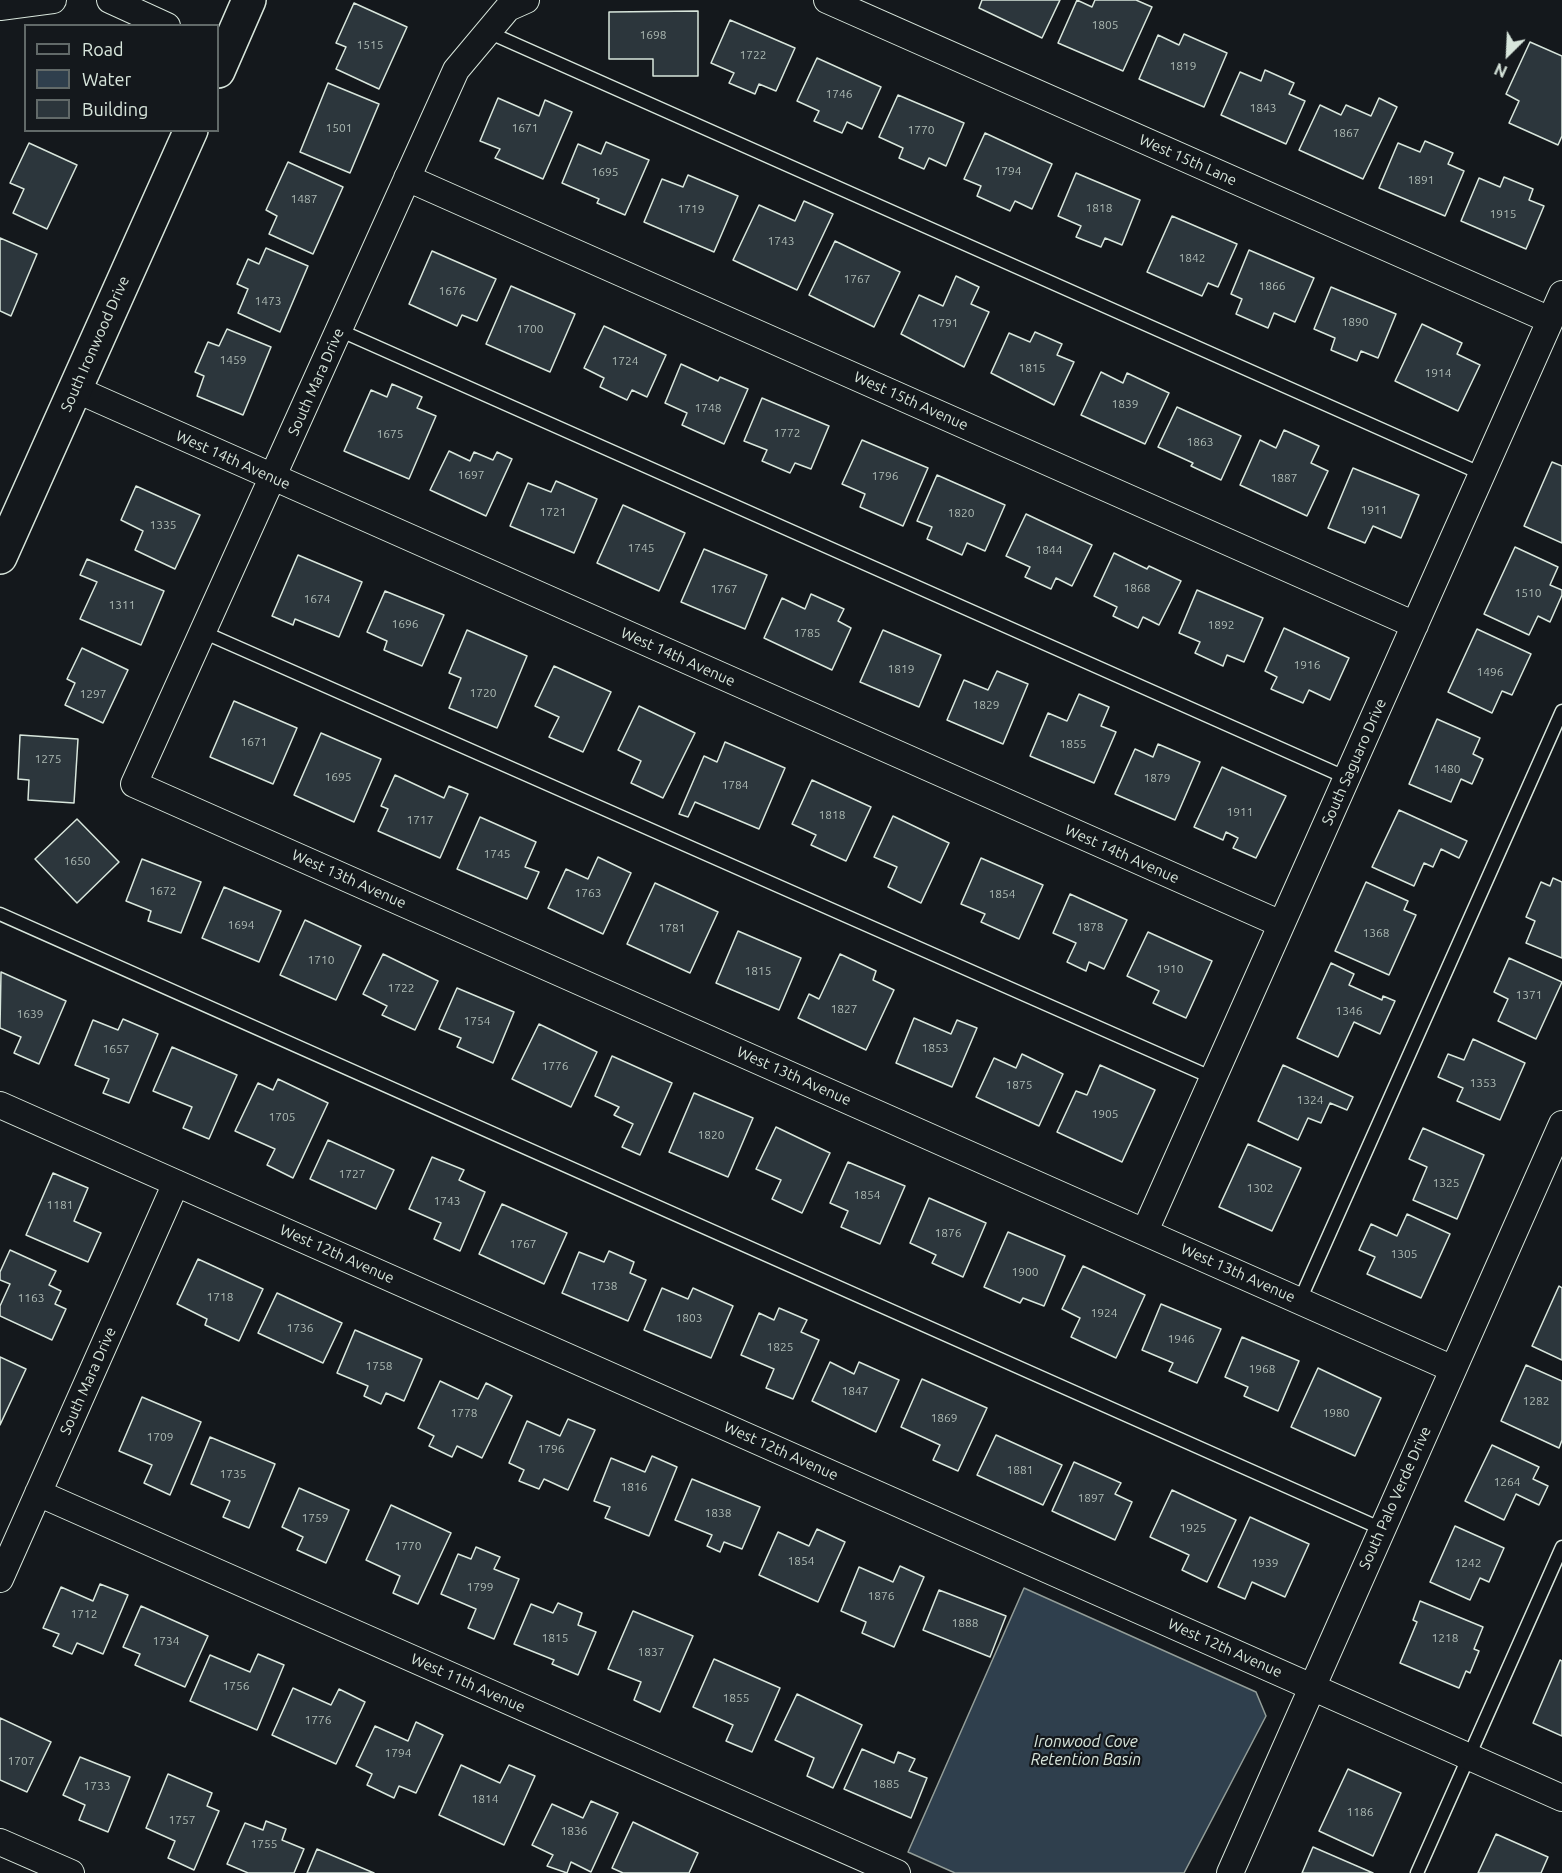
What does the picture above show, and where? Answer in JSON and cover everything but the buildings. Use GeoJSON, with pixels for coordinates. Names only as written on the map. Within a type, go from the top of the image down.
{"type":"FeatureCollection","features":[{"type":"Feature","properties":{"kind":"main road"},"geometry":{"type":"LineString","coordinates":[[220,57],[249,0]]}},
{"type":"Feature","properties":{"kind":"main road","name":"South Ironwood Drive"},"geometry":{"type":"LineString","coordinates":[[0,557],[190,132]]}},
{"type":"Feature","properties":{"kind":"street"},"geometry":{"type":"LineString","coordinates":[[0,7],[53,0]]}},
{"type":"Feature","properties":{"kind":"street"},"geometry":{"type":"LineString","coordinates":[[110,0],[163,24]]}},
{"type":"Feature","properties":{"kind":"street","name":"South Mara Drive"},"geometry":{"type":"LineString","coordinates":[[134,784],[274,478],[456,70],[508,8],[526,0]]}},
{"type":"Feature","properties":{"kind":"street","name":"West 15th Lane"},"geometry":{"type":"LineString","coordinates":[[826,0],[1550,320]]}},
{"type":"Feature","properties":{"kind":"street","name":"West 15th Avenue"},"geometry":{"type":"LineString","coordinates":[[407,178],[1415,625]]}},
{"type":"Feature","properties":{"kind":"street","name":"South Saguaro Drive"},"geometry":{"type":"LineString","coordinates":[[1145,1231],[1562,294]]}},
{"type":"Feature","properties":{"kind":"street","name":"West 14th Avenue"},"geometry":{"type":"LineString","coordinates":[[75,389],[1281,924]]}},
{"type":"Feature","properties":{"kind":"street","name":"West 13th Avenue"},"geometry":{"type":"LineString","coordinates":[[134,784],[1453,1369]]}},
{"type":"Feature","properties":{"kind":"street","name":"West 12th Avenue"},"geometry":{"type":"LineString","coordinates":[[0,1104],[1562,1798]]}},
{"type":"Feature","properties":{"kind":"street","name":"South Palo Verde Drive"},"geometry":{"type":"LineString","coordinates":[[1230,1873],[1562,1124]]}},
{"type":"Feature","properties":{"kind":"street","name":"South Mara Drive"},"geometry":{"type":"LineString","coordinates":[[0,1579],[176,1183]]}},
{"type":"Feature","properties":{"kind":"street","name":"West 11th Avenue"},"geometry":{"type":"LineString","coordinates":[[38,1493],[897,1873]]}},
{"type":"Feature","properties":{"kind":"street"},"geometry":{"type":"LineString","coordinates":[[0,1842],[70,1873]]}},
{"type":"Feature","properties":{"kind":"lane"},"geometry":{"type":"LineString","coordinates":[[488,32],[1482,474]]}},
{"type":"Feature","properties":{"kind":"lane"},"geometry":{"type":"LineString","coordinates":[[339,330],[1347,778]]}},
{"type":"Feature","properties":{"kind":"lane"},"geometry":{"type":"LineString","coordinates":[[203,632],[1213,1078]]}},
{"type":"Feature","properties":{"kind":"lane"},"geometry":{"type":"LineString","coordinates":[[1300,1300],[1562,711]]}},
{"type":"Feature","properties":{"kind":"lane"},"geometry":{"type":"LineString","coordinates":[[0,914],[1382,1529]]}},
{"type":"Feature","properties":{"kind":"lane"},"geometry":{"type":"LineString","coordinates":[[1417,1873],[1562,1546]]}},
{"type":"Feature","properties":{"kind":"water","name":"Ironwood Cove Retention Basin"},"geometry":{"type":"Polygon","coordinates":[[[1024,1588],[1256,1692],[1266,1716],[1184,1873],[955,1873],[908,1852],[1024,1588]]]}}]}
